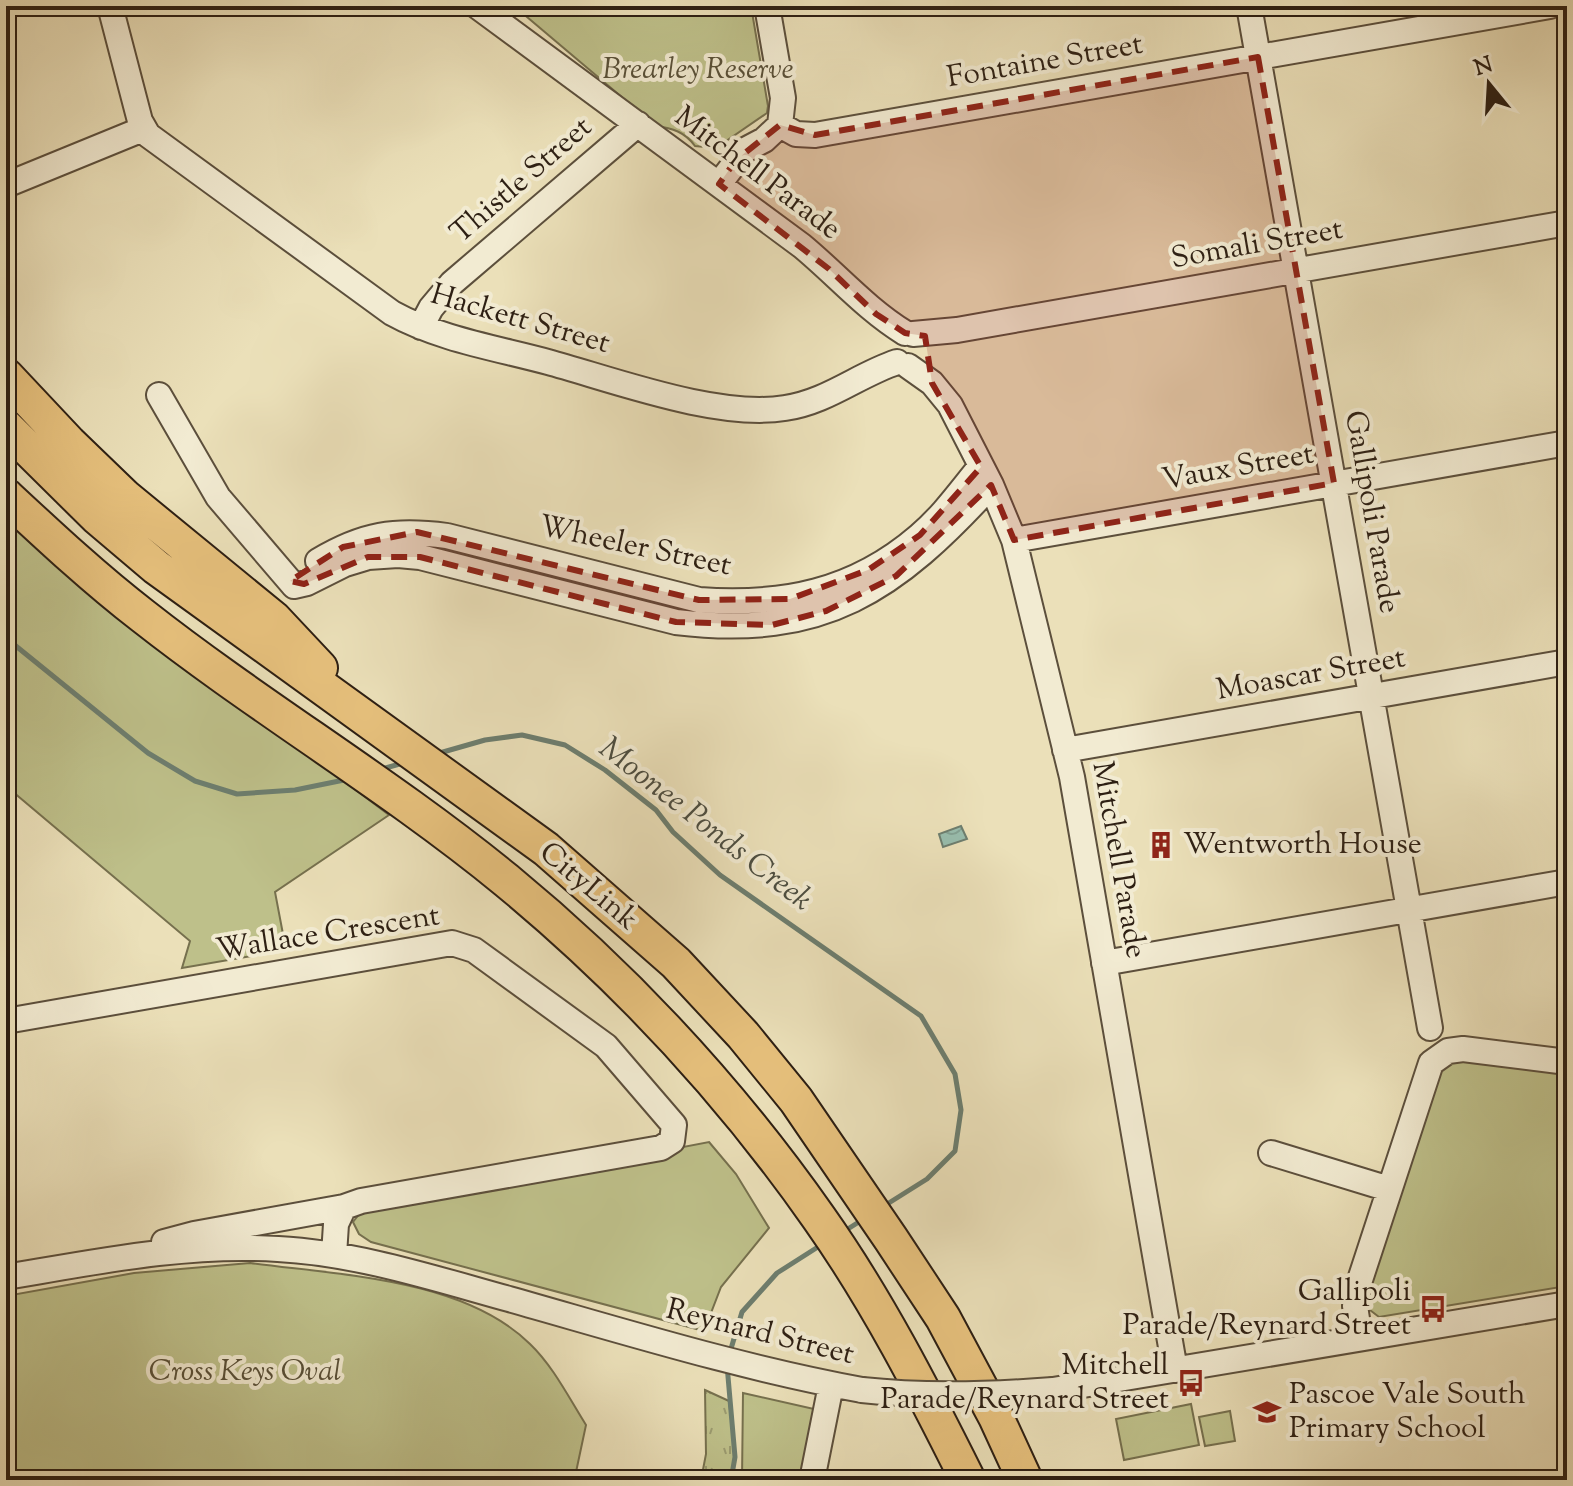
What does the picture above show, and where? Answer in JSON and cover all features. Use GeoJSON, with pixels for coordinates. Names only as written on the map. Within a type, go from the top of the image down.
{"type":"FeatureCollection","features":[{"type":"Feature","properties":{"kind":"highway"},"geometry":{"type":"LineString","coordinates":[[6,376],[125,497],[274,619],[375,726]]}},
{"type":"Feature","properties":{"kind":"highway","name":"CityLink"},"geometry":{"type":"LineString","coordinates":[[6,427],[97,517],[156,567],[546,849],[676,963],[743,1035],[796,1100],[891,1239],[943,1318],[996,1417],[1025,1480]]}},
{"type":"Feature","properties":{"kind":"highway","name":"CityLink"},"geometry":{"type":"LineString","coordinates":[[6,496],[143,617],[503,878],[572,936],[641,1002],[757,1133],[820,1219],[902,1351],[968,1480]]}},
{"type":"Feature","properties":{"kind":"street"},"geometry":{"type":"LineString","coordinates":[[12,182],[143,129],[110,6]]}},
{"type":"Feature","properties":{"kind":"street","name":"Mitchell Parade"},"geometry":{"type":"LineString","coordinates":[[477,6],[829,269],[876,314],[950,405],[1014,540],[1065,750],[1175,1370]]}},
{"type":"Feature","properties":{"kind":"street"},"geometry":{"type":"LineString","coordinates":[[719,184],[745,150],[764,140],[780,125],[783,98],[767,6]]}},
{"type":"Feature","properties":{"kind":"street","name":"Gallipoli Parade"},"geometry":{"type":"LineString","coordinates":[[1249,6],[1430,1028]]}},
{"type":"Feature","properties":{"kind":"street","name":"Fontaine Street"},"geometry":{"type":"LineString","coordinates":[[780,125],[796,134],[815,135],[1550,6]]}},
{"type":"Feature","properties":{"kind":"street","name":"Thistle Street"},"geometry":{"type":"LineString","coordinates":[[421,327],[431,308],[452,283],[638,124]]}},
{"type":"Feature","properties":{"kind":"street","name":"Hackett Street"},"geometry":{"type":"LineString","coordinates":[[143,129],[392,313],[421,327],[659,393],[729,409],[766,410],[827,397],[906,349]]}},
{"type":"Feature","properties":{"kind":"street","name":"Somali Street"},"geometry":{"type":"LineString","coordinates":[[906,349],[957,330],[1567,223]]}},
{"type":"Feature","properties":{"kind":"street","name":"Wheeler Street"},"geometry":{"type":"LineString","coordinates":[[159,395],[218,497],[292,584],[320,560],[358,540],[417,532],[447,536],[699,600],[790,599],[838,585],[904,547],[986,476]]}},
{"type":"Feature","properties":{"kind":"street","name":"Vaux Street"},"geometry":{"type":"LineString","coordinates":[[1014,540],[1567,443]]}},
{"type":"Feature","properties":{"kind":"street","name":"Moascar Street"},"geometry":{"type":"LineString","coordinates":[[1065,750],[1567,662]]}},
{"type":"Feature","properties":{"kind":"street"},"geometry":{"type":"LineString","coordinates":[[1104,963],[1567,882]]}},
{"type":"Feature","properties":{"kind":"street","name":"Wallace Crescent"},"geometry":{"type":"LineString","coordinates":[[6,1021],[452,943],[474,950],[600,1041],[674,1125],[672,1141],[661,1148],[194,1234],[93,1262]]}},
{"type":"Feature","properties":{"kind":"street"},"geometry":{"type":"LineString","coordinates":[[1360,1338],[1356,1295],[1427,1071],[1440,1055],[1463,1049],[1567,1062]]}},
{"type":"Feature","properties":{"kind":"street"},"geometry":{"type":"LineString","coordinates":[[1271,1153],[1389,1189]]}},
{"type":"Feature","properties":{"kind":"street"},"geometry":{"type":"LineString","coordinates":[[334,1255],[336,1224],[344,1207]]}},
{"type":"Feature","properties":{"kind":"street","name":"Reynard Street"},"geometry":{"type":"LineString","coordinates":[[93,1262],[204,1250],[277,1249],[334,1255],[423,1275],[781,1374],[831,1385],[910,1395],[1053,1390],[1567,1304]]}},
{"type":"Feature","properties":{"kind":"street"},"geometry":{"type":"LineString","coordinates":[[6,1277],[93,1262]]}},
{"type":"Feature","properties":{"kind":"street"},"geometry":{"type":"LineString","coordinates":[[812,1480],[831,1385]]}},
{"type":"Feature","properties":{"kind":"highlighted area"},"geometry":{"type":"Polygon","coordinates":[[[1258,57],[1334,483],[1014,540],[991,485],[896,576],[826,611],[772,625],[676,622],[420,557],[368,557],[304,584],[290,581],[343,547],[417,532],[699,600],[790,599],[868,570],[920,535],[981,467],[932,383],[925,336],[905,333],[876,314],[829,269],[719,184],[736,160],[780,125],[815,135],[1258,57]]]}},
{"type":"Feature","properties":{"kind":"green space","name":"Brearley Reserve"},"geometry":{"type":"Polygon","coordinates":[[[514,6],[751,6],[767,113],[716,148],[695,146],[678,132],[656,126],[514,6]]]}},
{"type":"Feature","properties":{"kind":"green space"},"geometry":{"type":"Polygon","coordinates":[[[6,514],[48,557],[389,815],[275,892],[286,950],[182,968],[190,941],[6,786],[6,514]]]}},
{"type":"Feature","properties":{"kind":"green space"},"geometry":{"type":"Polygon","coordinates":[[[1456,1058],[1567,1070],[1567,1286],[1379,1317],[1366,1307],[1364,1295],[1436,1071],[1456,1058]]]}},
{"type":"Feature","properties":{"kind":"green space"},"geometry":{"type":"Polygon","coordinates":[[[709,1142],[736,1174],[769,1228],[721,1287],[704,1331],[371,1242],[359,1234],[353,1222],[364,1208],[709,1142]]]}},
{"type":"Feature","properties":{"kind":"green space","name":"Cross Keys Oval"},"geometry":{"type":"Polygon","coordinates":[[[250,1263],[398,1283],[470,1305],[502,1322],[530,1344],[546,1362],[586,1425],[576,1472],[561,1480],[6,1480],[6,1296],[134,1273],[250,1263]]]}},
{"type":"Feature","properties":{"kind":"green space"},"geometry":{"type":"Polygon","coordinates":[[[705,1390],[729,1401],[735,1457],[731,1480],[701,1480],[706,1454],[705,1390]]]}},
{"type":"Feature","properties":{"kind":"green space"},"geometry":{"type":"Polygon","coordinates":[[[743,1393],[814,1409],[800,1480],[742,1480],[743,1393]]]}},
{"type":"Feature","properties":{"kind":"green space"},"geometry":{"type":"Polygon","coordinates":[[[1191,1404],[1199,1445],[1124,1460],[1116,1419],[1191,1404]]]}},
{"type":"Feature","properties":{"kind":"green space"},"geometry":{"type":"Polygon","coordinates":[[[1230,1411],[1235,1441],[1205,1446],[1199,1417],[1230,1411]]]}},
{"type":"Feature","properties":{"kind":"water"},"geometry":{"type":"Polygon","coordinates":[[[961,826],[967,839],[943,847],[939,834],[961,826]]]}},
{"type":"Feature","properties":{"kind":"waterway","name":"Moonee Ponds Creek"},"geometry":{"type":"LineString","coordinates":[[6,638],[148,753],[195,781],[237,794],[295,790],[349,779]]}},
{"type":"Feature","properties":{"kind":"waterway","name":"Moonee Ponds Creek"},"geometry":{"type":"LineString","coordinates":[[436,754],[485,740],[522,735],[565,745],[605,770],[656,810],[673,832],[720,875],[921,1016],[955,1074],[961,1110],[955,1151],[927,1179],[884,1206]]}},
{"type":"Feature","properties":{"kind":"waterway","name":"Moonee Ponds Creek"},"geometry":{"type":"LineString","coordinates":[[382,769],[403,763]]}},
{"type":"Feature","properties":{"kind":"waterway","name":"Moonee Ponds Creek"},"geometry":{"type":"LineString","coordinates":[[843,1232],[862,1220]]}},
{"type":"Feature","properties":{"kind":"waterway","name":"Moonee Ponds Creek"},"geometry":{"type":"LineString","coordinates":[[730,1352],[742,1312],[777,1273],[821,1245]]}},
{"type":"Feature","properties":{"kind":"waterway","name":"Moonee Ponds Creek"},"geometry":{"type":"LineString","coordinates":[[727,1365],[735,1457],[731,1480]]}},
{"type":"Feature","properties":{"kind":"place","name":"Wentworth House"},"geometry":{"type":"Point","coordinates":[1161,845]}},
{"type":"Feature","properties":{"kind":"place","name":"Gallipoli Parade/Reynard Street"},"geometry":{"type":"Point","coordinates":[1433,1309]}},
{"type":"Feature","properties":{"kind":"place","name":"Mitchell Parade/Reynard Street"},"geometry":{"type":"Point","coordinates":[1191,1383]}},
{"type":"Feature","properties":{"kind":"place","name":"Pascoe Vale South Primary School"},"geometry":{"type":"Point","coordinates":[1267,1412]}}]}
